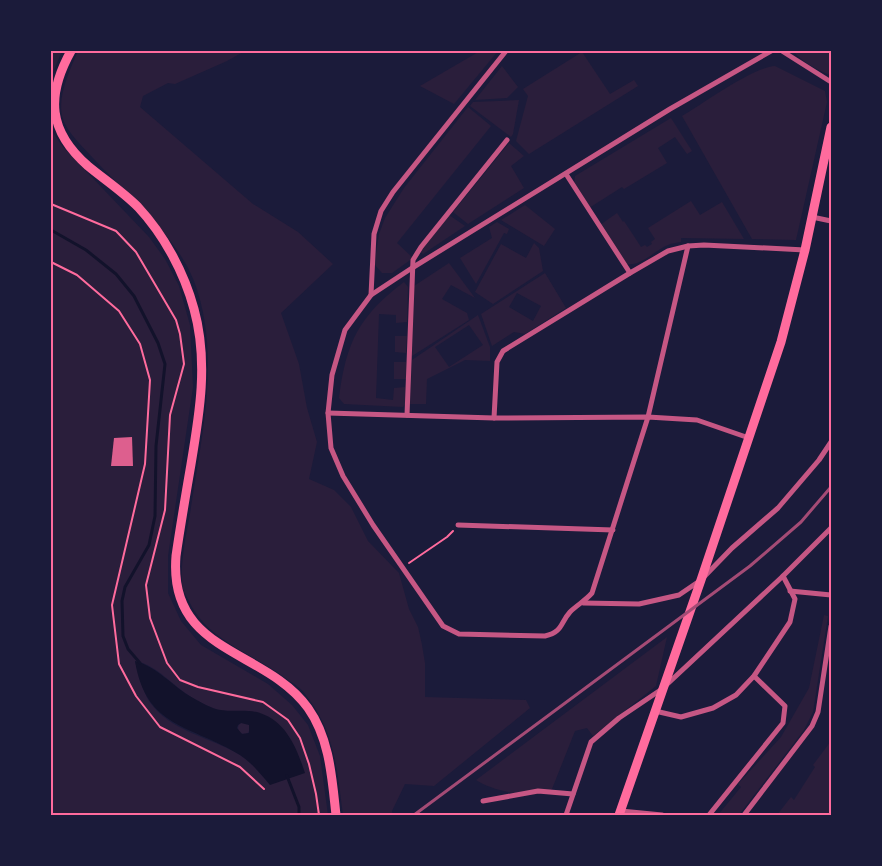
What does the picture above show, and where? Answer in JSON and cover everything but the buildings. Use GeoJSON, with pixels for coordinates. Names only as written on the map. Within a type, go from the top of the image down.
{"type":"FeatureCollection","features":[{"type":"Feature","properties":{"kind":"main road"},"geometry":{"type":"LineString","coordinates":[[71,51],[62,70],[56,93],[54,111],[59,128],[81,159],[133,203],[156,230],[179,269],[198,324],[202,386],[199,416],[176,556],[175,579],[180,598],[188,614],[205,635],[273,676],[293,692],[307,707],[316,721],[325,743],[332,776],[336,815]]}},
{"type":"Feature","properties":{"kind":"main road"},"geometry":{"type":"LineString","coordinates":[[620,813],[781,342],[805,250],[831,127]]}},
{"type":"Feature","properties":{"kind":"street"},"geometry":{"type":"LineString","coordinates":[[371,295],[374,234],[381,211],[415,164],[506,51]]}},
{"type":"Feature","properties":{"kind":"street"},"geometry":{"type":"LineString","coordinates":[[688,246],[648,417],[592,593],[583,603],[570,612],[564,623],[553,634],[544,636],[459,634],[443,626],[373,525],[343,476],[331,448],[328,412],[332,375],[345,330],[371,295],[412,268],[670,109],[770,51]]}},
{"type":"Feature","properties":{"kind":"street"},"geometry":{"type":"LineString","coordinates":[[782,51],[831,82]]}},
{"type":"Feature","properties":{"kind":"street"},"geometry":{"type":"LineString","coordinates":[[408,415],[413,260],[421,247],[507,140]]}},
{"type":"Feature","properties":{"kind":"street"},"geometry":{"type":"LineString","coordinates":[[566,174],[630,273]]}},
{"type":"Feature","properties":{"kind":"street"},"geometry":{"type":"LineString","coordinates":[[812,217],[831,221]]}},
{"type":"Feature","properties":{"kind":"street"},"geometry":{"type":"LineString","coordinates":[[494,418],[497,362],[503,351],[668,251],[688,246],[704,245],[805,250]]}},
{"type":"Feature","properties":{"kind":"street"},"geometry":{"type":"LineString","coordinates":[[328,412],[494,418],[648,417],[697,420],[749,438]]}},
{"type":"Feature","properties":{"kind":"street"},"geometry":{"type":"LineString","coordinates":[[583,603],[639,604],[679,595],[701,580],[732,548],[778,508],[819,460],[831,442]]}},
{"type":"Feature","properties":{"kind":"street"},"geometry":{"type":"LineString","coordinates":[[458,525],[613,530]]}},
{"type":"Feature","properties":{"kind":"street"},"geometry":{"type":"LineString","coordinates":[[566,815],[591,742],[619,718],[662,689],[783,576],[831,528]]}},
{"type":"Feature","properties":{"kind":"street"},"geometry":{"type":"LineString","coordinates":[[655,711],[681,717],[713,708],[736,695],[754,676],[790,622],[794,599],[783,576]]}},
{"type":"Feature","properties":{"kind":"street"},"geometry":{"type":"LineString","coordinates":[[790,591],[831,595]]}},
{"type":"Feature","properties":{"kind":"street"},"geometry":{"type":"LineString","coordinates":[[744,815],[812,726],[818,712],[831,626]]}},
{"type":"Feature","properties":{"kind":"street"},"geometry":{"type":"LineString","coordinates":[[709,815],[783,723],[785,706],[754,676]]}},
{"type":"Feature","properties":{"kind":"street"},"geometry":{"type":"LineString","coordinates":[[483,800],[538,791],[573,794]]}},
{"type":"Feature","properties":{"kind":"street"},"geometry":{"type":"LineString","coordinates":[[620,813],[662,815]]}},
{"type":"Feature","properties":{"kind":"path"},"geometry":{"type":"LineString","coordinates":[[51,262],[76,275],[119,311],[140,344],[150,380],[145,464],[112,605],[119,664],[136,696],[160,727],[240,767],[264,789]]}},
{"type":"Feature","properties":{"kind":"path"},"geometry":{"type":"LineString","coordinates":[[403,567],[447,537],[458,525]]}},
{"type":"Feature","properties":{"kind":"shaded area"},"geometry":{"type":"Polygon","coordinates":[[[51,51],[62,51],[51,77],[51,51]]]}},
{"type":"Feature","properties":{"kind":"shaded area"},"geometry":{"type":"Polygon","coordinates":[[[78,51],[245,51],[175,84],[168,83],[143,96],[140,107],[253,204],[298,232],[333,264],[281,313],[299,364],[307,408],[317,442],[309,479],[334,490],[351,507],[368,541],[399,573],[409,609],[418,627],[422,645],[425,663],[425,697],[526,700],[530,708],[434,786],[405,784],[392,811],[393,815],[343,815],[333,751],[323,722],[315,708],[297,686],[233,646],[207,627],[197,615],[184,592],[182,571],[184,551],[207,397],[207,338],[202,309],[194,281],[175,247],[163,231],[81,145],[65,124],[61,111],[61,102],[68,75],[78,51]]]}},
{"type":"Feature","properties":{"kind":"shaded area"},"geometry":{"type":"Polygon","coordinates":[[[480,51],[498,51],[454,104],[420,86],[480,51]]]}},
{"type":"Feature","properties":{"kind":"shaded area"},"geometry":{"type":"Polygon","coordinates":[[[794,51],[831,51],[831,75],[810,65],[794,51]]]}},
{"type":"Feature","properties":{"kind":"shaded area"},"geometry":{"type":"Polygon","coordinates":[[[582,52],[610,94],[634,80],[638,86],[529,154],[516,141],[528,96],[523,89],[582,52]]]}},
{"type":"Feature","properties":{"kind":"shaded area"},"geometry":{"type":"Polygon","coordinates":[[[502,66],[518,87],[507,98],[475,100],[502,66]]]}},
{"type":"Feature","properties":{"kind":"shaded area"},"geometry":{"type":"Polygon","coordinates":[[[775,66],[825,91],[827,102],[796,240],[752,239],[682,116],[728,86],[754,72],[775,66]]]}},
{"type":"Feature","properties":{"kind":"shaded area"},"geometry":{"type":"Polygon","coordinates":[[[519,100],[511,137],[470,106],[473,102],[519,100]]]}},
{"type":"Feature","properties":{"kind":"shaded area"},"geometry":{"type":"Polygon","coordinates":[[[468,107],[491,126],[397,243],[413,258],[392,273],[382,273],[375,265],[379,234],[385,218],[404,188],[468,107]]]}},
{"type":"Feature","properties":{"kind":"shaded area"},"geometry":{"type":"Polygon","coordinates":[[[671,118],[692,151],[687,154],[675,137],[658,148],[667,163],[624,189],[622,187],[589,208],[574,184],[575,176],[671,118]]]}},
{"type":"Feature","properties":{"kind":"shaded area"},"geometry":{"type":"Polygon","coordinates":[[[51,130],[63,147],[149,237],[165,259],[179,286],[190,325],[193,387],[168,556],[168,593],[181,621],[201,645],[268,684],[292,705],[308,725],[320,756],[328,815],[51,815],[51,130]],[[135,661],[149,701],[158,711],[179,727],[240,755],[270,785],[260,713],[228,712],[211,708],[199,702],[143,663],[135,661]]]}},
{"type":"Feature","properties":{"kind":"shaded area"},"geometry":{"type":"Polygon","coordinates":[[[509,143],[524,156],[511,166],[524,188],[468,224],[453,212],[509,143]]]}},
{"type":"Feature","properties":{"kind":"shaded area"},"geometry":{"type":"Polygon","coordinates":[[[691,201],[700,215],[722,202],[744,239],[681,238],[681,242],[663,247],[642,261],[626,264],[600,225],[617,213],[641,247],[645,245],[647,247],[655,239],[648,228],[691,201]]]}},
{"type":"Feature","properties":{"kind":"shaded area"},"geometry":{"type":"Polygon","coordinates":[[[525,205],[555,229],[544,246],[501,220],[525,205]]]}},
{"type":"Feature","properties":{"kind":"shaded area"},"geometry":{"type":"Polygon","coordinates":[[[449,215],[465,226],[423,254],[419,251],[449,215]]]}},
{"type":"Feature","properties":{"kind":"shaded area"},"geometry":{"type":"Polygon","coordinates":[[[497,222],[509,229],[507,234],[504,233],[476,284],[460,258],[492,238],[489,227],[497,222]]]}},
{"type":"Feature","properties":{"kind":"shaded area"},"geometry":{"type":"Polygon","coordinates":[[[534,243],[539,248],[543,271],[493,304],[475,292],[501,244],[526,258],[534,243]]]}},
{"type":"Feature","properties":{"kind":"shaded area"},"geometry":{"type":"Polygon","coordinates":[[[449,263],[475,298],[451,285],[442,299],[467,313],[469,320],[412,356],[414,286],[449,263]]]}},
{"type":"Feature","properties":{"kind":"shaded area"},"geometry":{"type":"Polygon","coordinates":[[[545,273],[566,308],[525,334],[514,332],[492,346],[481,314],[545,273]],[[517,293],[509,307],[533,321],[541,306],[517,293]]]}},
{"type":"Feature","properties":{"kind":"shaded area"},"geometry":{"type":"Polygon","coordinates":[[[404,282],[408,287],[407,322],[396,323],[396,315],[379,314],[376,398],[393,400],[394,388],[405,387],[405,404],[403,407],[344,404],[339,398],[342,378],[357,332],[376,307],[404,282]]]}},
{"type":"Feature","properties":{"kind":"shaded area"},"geometry":{"type":"Polygon","coordinates":[[[478,315],[490,347],[490,361],[465,360],[427,379],[426,404],[410,404],[412,360],[478,315]],[[469,325],[435,347],[449,367],[483,345],[469,325]]]}},
{"type":"Feature","properties":{"kind":"shaded area"},"geometry":{"type":"Polygon","coordinates":[[[395,336],[407,336],[406,353],[395,352],[395,336]]]}},
{"type":"Feature","properties":{"kind":"shaded area"},"geometry":{"type":"Polygon","coordinates":[[[394,362],[406,362],[406,379],[394,379],[394,362]]]}},
{"type":"Feature","properties":{"kind":"shaded area"},"geometry":{"type":"Polygon","coordinates":[[[824,615],[828,616],[813,712],[804,730],[739,815],[718,815],[741,787],[738,784],[781,737],[809,688],[824,615]]]}},
{"type":"Feature","properties":{"kind":"shaded area"},"geometry":{"type":"Polygon","coordinates":[[[667,637],[656,686],[593,736],[587,728],[575,731],[552,789],[545,793],[536,794],[514,793],[492,788],[476,780],[667,637]]]}},
{"type":"Feature","properties":{"kind":"shaded area"},"geometry":{"type":"Polygon","coordinates":[[[135,661],[158,672],[186,693],[211,707],[226,711],[255,712],[269,717],[290,737],[305,773],[270,785],[240,755],[189,730],[160,713],[149,700],[141,683],[135,661]],[[241,723],[237,728],[242,734],[249,733],[249,725],[241,723]]]}},
{"type":"Feature","properties":{"kind":"shaded area"},"geometry":{"type":"Polygon","coordinates":[[[242,722],[246,722],[250,728],[246,734],[242,734],[238,730],[238,726],[242,722]]]}},
{"type":"Feature","properties":{"kind":"shaded area"},"geometry":{"type":"Polygon","coordinates":[[[831,741],[831,815],[777,815],[791,797],[794,800],[815,767],[813,765],[831,741]]]}},
{"type":"Feature","properties":{"kind":"waterway"},"geometry":{"type":"LineString","coordinates":[[51,230],[86,250],[116,274],[134,296],[158,343],[165,364],[156,446],[155,516],[149,545],[125,587],[122,601],[123,636],[128,649],[140,663]]}},
{"type":"Feature","properties":{"kind":"waterway"},"geometry":{"type":"LineString","coordinates":[[287,776],[299,807],[299,815]]}},
{"type":"Feature","properties":{"kind":"railway"},"geometry":{"type":"LineString","coordinates":[[414,815],[750,566],[801,522],[831,487]]}}]}
